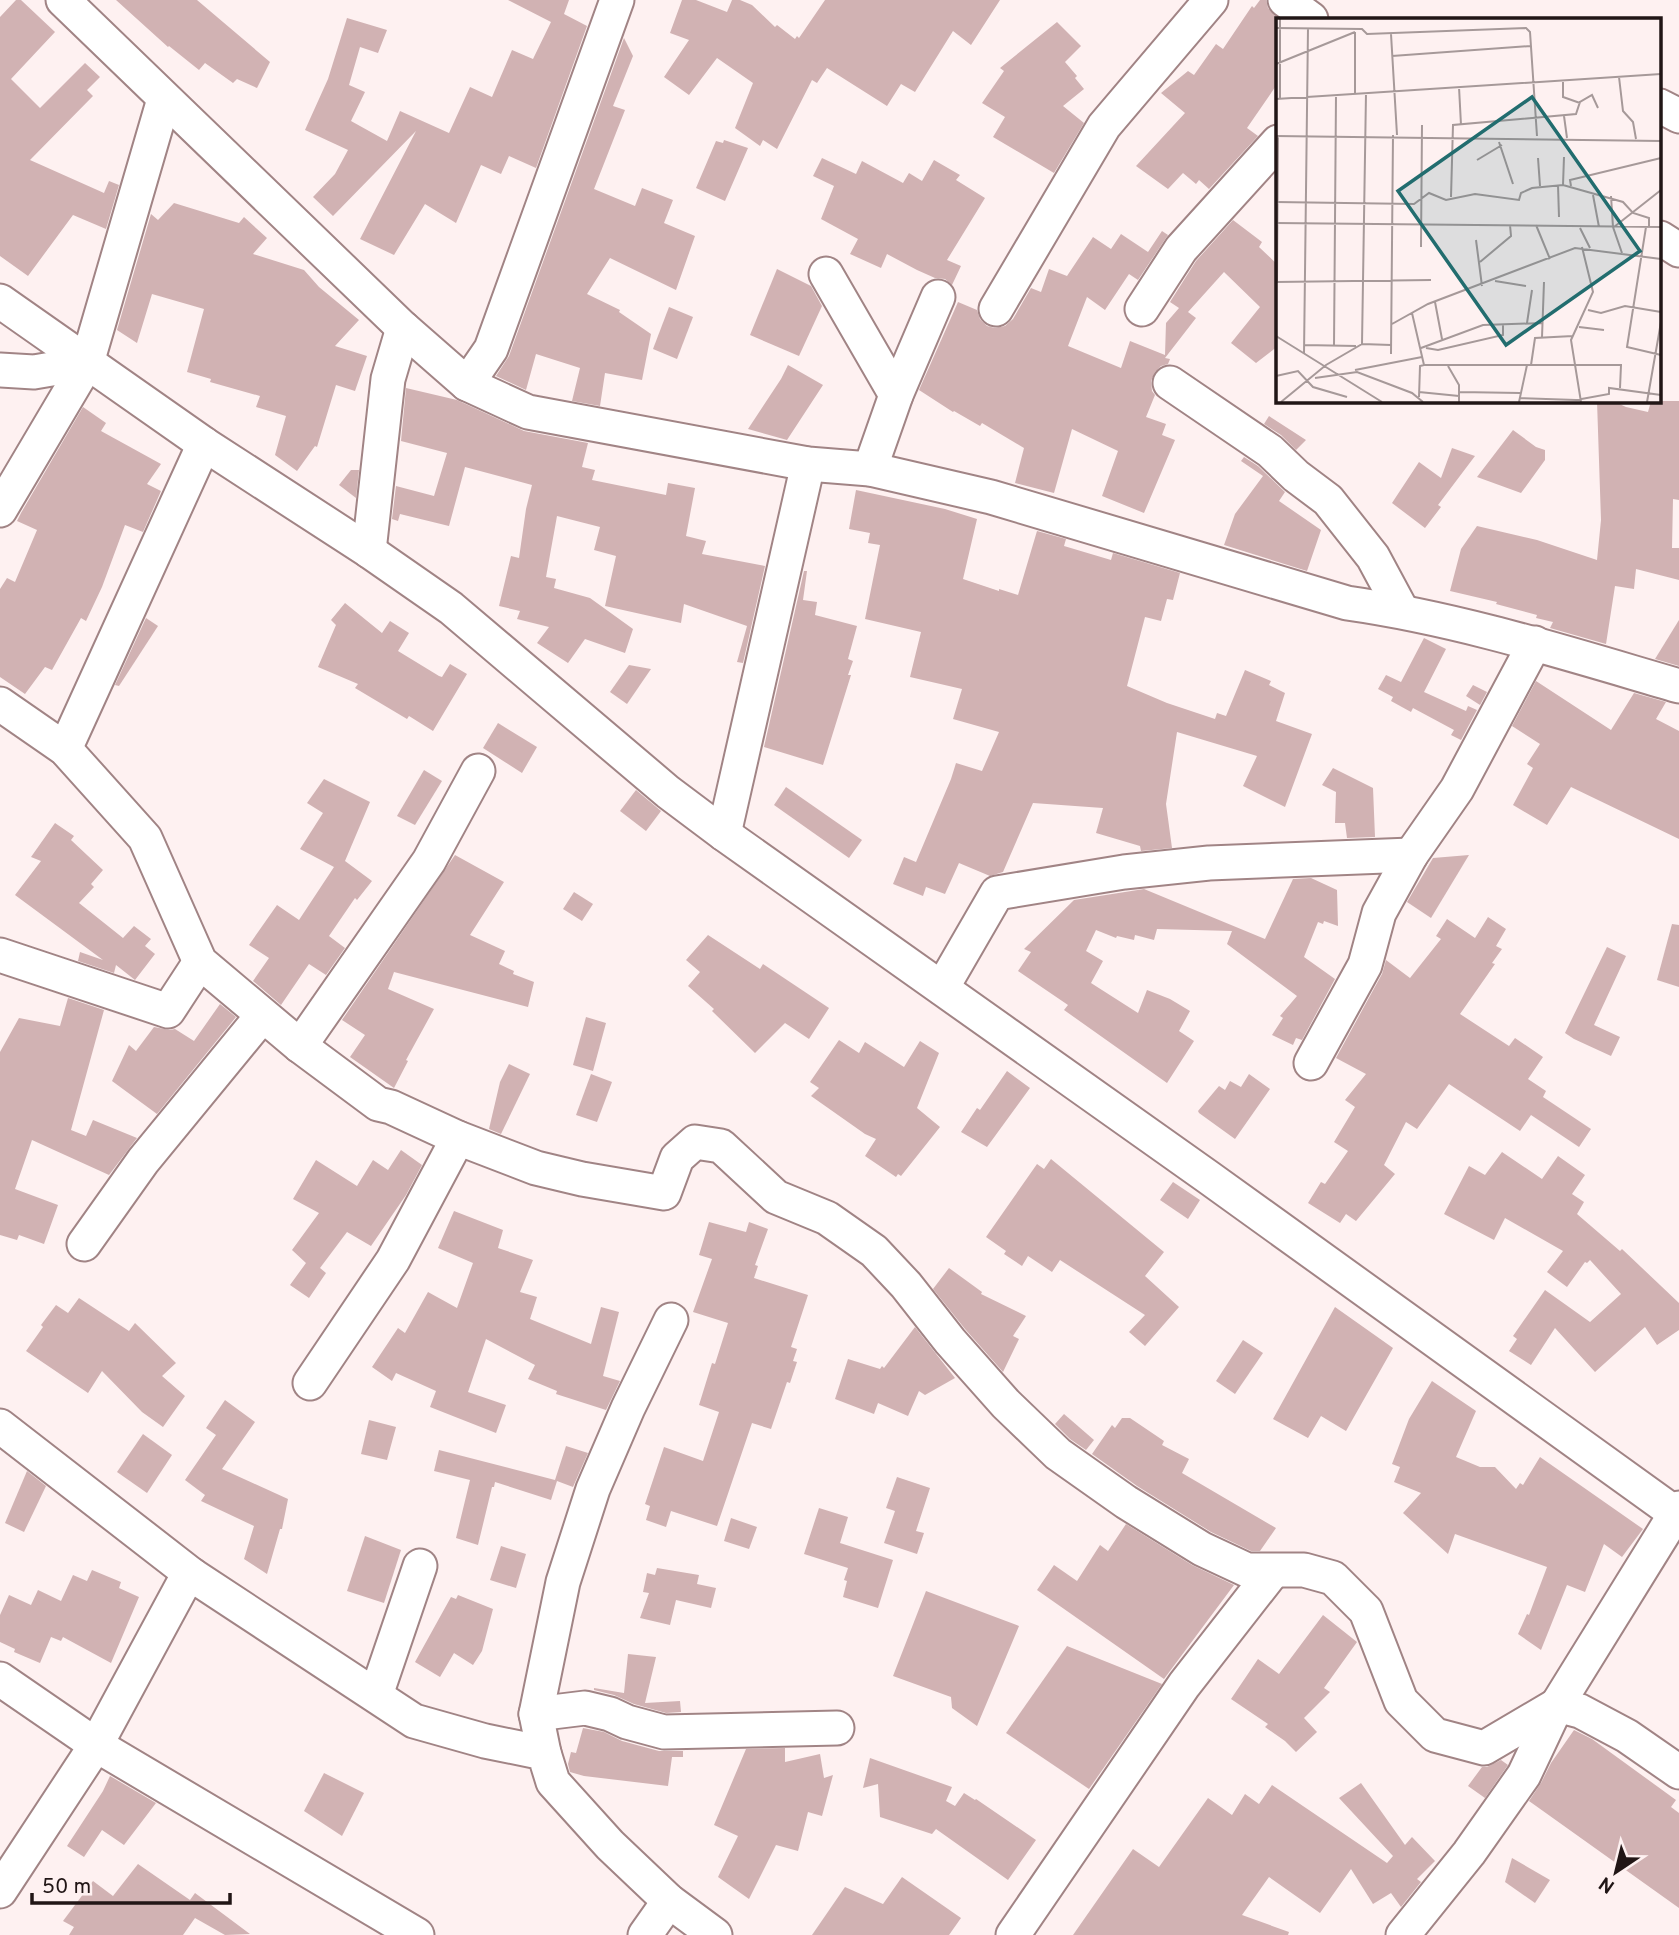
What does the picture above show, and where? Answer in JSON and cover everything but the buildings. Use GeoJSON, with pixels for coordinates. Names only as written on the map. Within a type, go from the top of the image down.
{"type":"FeatureCollection","features":[{"type":"Feature","properties":{"kind":"street"},"geometry":{"type":"LineString","coordinates":[[63,0],[403,328],[467,384],[527,412],[808,464],[870,469],[991,498],[1347,603],[1402,611],[1535,643],[1679,686]]}},
{"type":"Feature","properties":{"kind":"street"},"geometry":{"type":"LineString","coordinates":[[467,384],[491,349],[617,0]]}},
{"type":"Feature","properties":{"kind":"street"},"geometry":{"type":"LineString","coordinates":[[996,309],[1104,127],[1210,0]]}},
{"type":"Feature","properties":{"kind":"street"},"geometry":{"type":"LineString","coordinates":[[1285,0],[1310,18]]}},
{"type":"Feature","properties":{"kind":"street"},"geometry":{"type":"LineString","coordinates":[[0,510],[87,363],[164,99]]}},
{"type":"Feature","properties":{"kind":"street"},"geometry":{"type":"LineString","coordinates":[[1662,107],[1679,116]]}},
{"type":"Feature","properties":{"kind":"street"},"geometry":{"type":"LineString","coordinates":[[1142,309],[1181,249],[1276,144]]}},
{"type":"Feature","properties":{"kind":"street"},"geometry":{"type":"LineString","coordinates":[[1662,239],[1679,250]]}},
{"type":"Feature","properties":{"kind":"street"},"geometry":{"type":"LineString","coordinates":[[826,274],[896,395]]}},
{"type":"Feature","properties":{"kind":"street"},"geometry":{"type":"LineString","coordinates":[[870,469],[896,395],[939,297]]}},
{"type":"Feature","properties":{"kind":"street"},"geometry":{"type":"LineString","coordinates":[[0,302],[204,444],[369,551],[451,608],[668,792],[724,834],[1677,1513],[1558,1705],[1524,1775],[1469,1853],[1403,1935]]}},
{"type":"Feature","properties":{"kind":"street"},"geometry":{"type":"LineString","coordinates":[[369,551],[388,379],[403,328]]}},
{"type":"Feature","properties":{"kind":"street"},"geometry":{"type":"LineString","coordinates":[[0,370],[34,372],[87,363]]}},
{"type":"Feature","properties":{"kind":"street"},"geometry":{"type":"LineString","coordinates":[[1170,383],[1270,451],[1296,476],[1328,500],[1373,557],[1402,611]]}},
{"type":"Feature","properties":{"kind":"street"},"geometry":{"type":"LineString","coordinates":[[65,749],[204,444]]}},
{"type":"Feature","properties":{"kind":"street"},"geometry":{"type":"LineString","coordinates":[[724,834],[808,464]]}},
{"type":"Feature","properties":{"kind":"street"},"geometry":{"type":"LineString","coordinates":[[1311,1063],[1365,965],[1379,913],[1412,855],[1457,789],[1535,643]]}},
{"type":"Feature","properties":{"kind":"street"},"geometry":{"type":"LineString","coordinates":[[0,704],[65,749],[145,838],[200,962],[262,1016],[378,1104],[391,1107],[458,1138],[536,1168],[664,1193],[677,1158],[695,1142],[721,1146],[776,1197],[827,1218],[874,1251],[1006,1404],[1058,1454],[1126,1502],[1202,1549],[1247,1570],[1304,1570],[1333,1578],[1366,1611],[1401,1701],[1435,1735],[1484,1748],[1558,1705],[1580,1711],[1627,1737],[1679,1772]]}},
{"type":"Feature","properties":{"kind":"street"},"geometry":{"type":"LineString","coordinates":[[300,1046],[429,861],[478,771]]}},
{"type":"Feature","properties":{"kind":"street"},"geometry":{"type":"LineString","coordinates":[[942,988],[996,893],[1124,872],[1209,863],[1412,855]]}},
{"type":"Feature","properties":{"kind":"street"},"geometry":{"type":"LineString","coordinates":[[0,955],[169,1011],[200,962]]}},
{"type":"Feature","properties":{"kind":"street"},"geometry":{"type":"LineString","coordinates":[[84,1244],[143,1161],[262,1016]]}},
{"type":"Feature","properties":{"kind":"street"},"geometry":{"type":"LineString","coordinates":[[310,1383],[393,1261],[458,1138]]}},
{"type":"Feature","properties":{"kind":"street"},"geometry":{"type":"LineString","coordinates":[[671,1320],[628,1408],[593,1489],[563,1582],[536,1714],[553,1782],[668,1901],[715,1935]]}},
{"type":"Feature","properties":{"kind":"street"},"geometry":{"type":"LineString","coordinates":[[0,1426],[192,1575],[414,1721],[485,1741],[544,1753]]}},
{"type":"Feature","properties":{"kind":"street"},"geometry":{"type":"LineString","coordinates":[[376,1695],[420,1566]]}},
{"type":"Feature","properties":{"kind":"street"},"geometry":{"type":"LineString","coordinates":[[1013,1935],[1184,1685],[1273,1571]]}},
{"type":"Feature","properties":{"kind":"street"},"geometry":{"type":"LineString","coordinates":[[0,1891],[96,1745],[182,1587],[192,1575]]}},
{"type":"Feature","properties":{"kind":"street"},"geometry":{"type":"LineString","coordinates":[[0,1679],[96,1745],[417,1935]]}},
{"type":"Feature","properties":{"kind":"street"},"geometry":{"type":"LineString","coordinates":[[536,1714],[585,1708],[664,1732],[838,1728]]}},
{"type":"Feature","properties":{"kind":"street"},"geometry":{"type":"LineString","coordinates":[[645,1935],[668,1901]]}}]}
